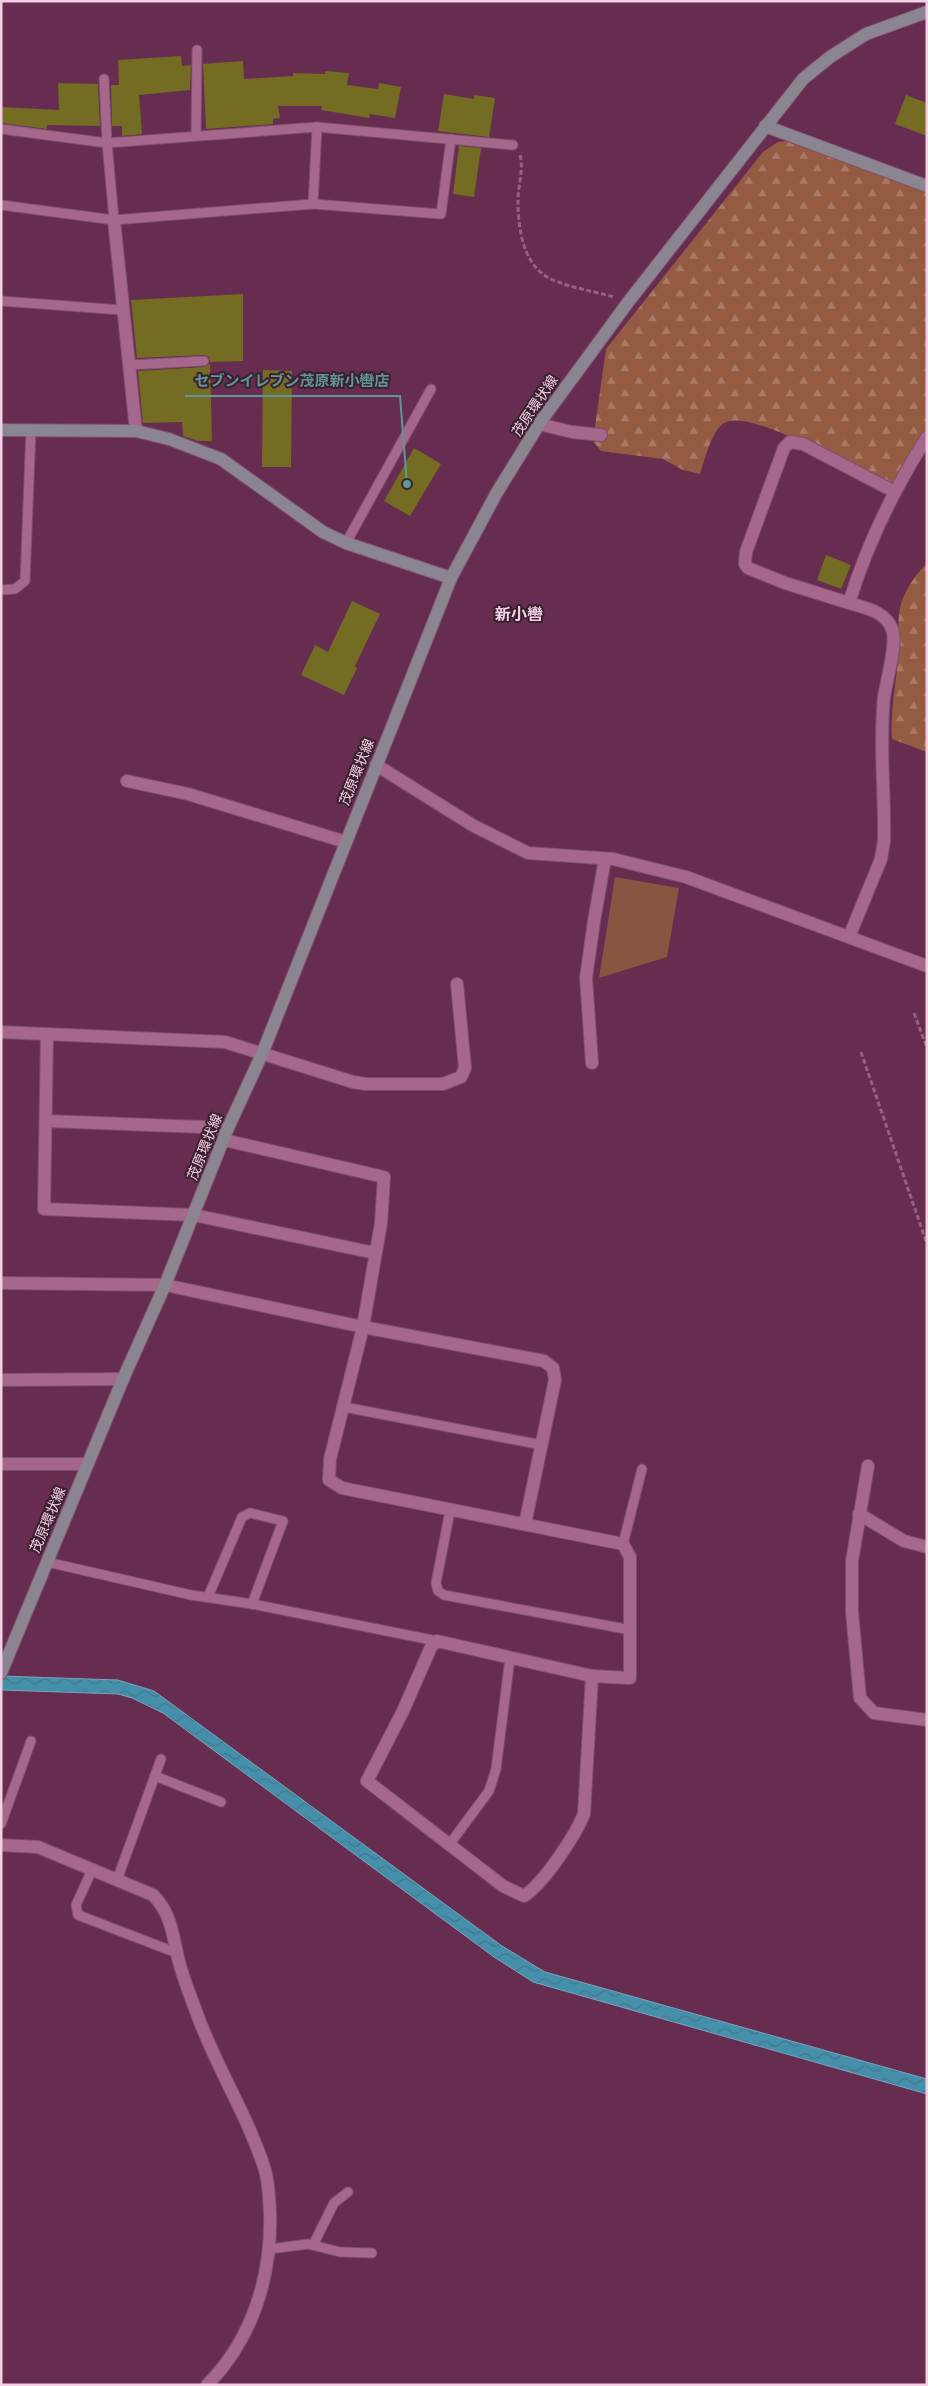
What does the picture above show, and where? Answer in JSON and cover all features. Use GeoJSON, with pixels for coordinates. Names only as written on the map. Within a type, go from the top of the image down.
{"type":"FeatureCollection","features":[{"type":"Feature","properties":{"kind":"main road","name":"茂原環状線"},"geometry":{"type":"LineString","coordinates":[[1,1673],[5,1655],[47,1562],[123,1379],[166,1285],[226,1134],[262,1054],[451,578],[496,494],[539,424],[629,301],[803,79],[830,57],[866,34],[927,12]]}},
{"type":"Feature","properties":{"kind":"main road"},"geometry":{"type":"LineString","coordinates":[[765,126],[927,186]]}},
{"type":"Feature","properties":{"kind":"main road"},"geometry":{"type":"LineString","coordinates":[[1,430],[136,431],[169,440],[221,458],[323,532],[346,544],[451,578]]}},
{"type":"Feature","properties":{"kind":"street"},"geometry":{"type":"LineString","coordinates":[[114,220],[136,431]]}},
{"type":"Feature","properties":{"kind":"street"},"geometry":{"type":"LineString","coordinates":[[539,424],[572,432],[601,436]]}},
{"type":"Feature","properties":{"kind":"street"},"geometry":{"type":"LineString","coordinates":[[848,603],[864,556],[894,492],[927,437]]}},
{"type":"Feature","properties":{"kind":"street"},"geometry":{"type":"LineString","coordinates":[[849,937],[881,859],[884,842],[882,716],[890,670],[893,631],[886,618],[876,611],[785,583],[748,568],[745,564],[746,552],[784,448],[790,442],[803,444],[894,492]]}},
{"type":"Feature","properties":{"kind":"street"},"geometry":{"type":"LineString","coordinates":[[376,765],[474,826],[528,853],[605,859],[686,877],[927,966]]}},
{"type":"Feature","properties":{"kind":"street"},"geometry":{"type":"LineString","coordinates":[[127,781],[188,794],[346,842]]}},
{"type":"Feature","properties":{"kind":"street"},"geometry":{"type":"LineString","coordinates":[[592,1062],[586,978],[605,859]]}},
{"type":"Feature","properties":{"kind":"street"},"geometry":{"type":"LineString","coordinates":[[1,1032],[225,1042],[353,1082],[366,1084],[443,1084],[461,1077],[465,1068],[457,984]]}},
{"type":"Feature","properties":{"kind":"street"},"geometry":{"type":"LineString","coordinates":[[47,1034],[44,1209],[194,1215],[375,1253]]}},
{"type":"Feature","properties":{"kind":"street"},"geometry":{"type":"LineString","coordinates":[[47,1121],[226,1134],[384,1177],[381,1223],[363,1327],[330,1458],[329,1480],[342,1488],[623,1544],[630,1557],[630,1678],[592,1676],[438,1641],[431,1647],[403,1711],[367,1781],[449,1845],[515,1893],[524,1896],[533,1890],[579,1827],[584,1814],[592,1676]]}},
{"type":"Feature","properties":{"kind":"street"},"geometry":{"type":"LineString","coordinates":[[1,1282],[166,1285],[363,1327],[544,1361],[553,1368],[556,1380],[525,1524]]}},
{"type":"Feature","properties":{"kind":"street"},"geometry":{"type":"LineString","coordinates":[[1,1380],[123,1379]]}},
{"type":"Feature","properties":{"kind":"street"},"geometry":{"type":"LineString","coordinates":[[1,1464],[88,1464]]}},
{"type":"Feature","properties":{"kind":"street"},"geometry":{"type":"LineString","coordinates":[[868,1466],[852,1560],[852,1612],[860,1698],[874,1713],[927,1720]]}},
{"type":"Feature","properties":{"kind":"street"},"geometry":{"type":"LineString","coordinates":[[859,1514],[904,1541],[927,1547]]}},
{"type":"Feature","properties":{"kind":"street"},"geometry":{"type":"LineString","coordinates":[[1,1845],[38,1847],[153,1895],[163,1904],[174,1930],[177,1953],[209,2048],[243,2115],[266,2172],[269,2205],[270,2249],[265,2280],[245,2334],[223,2369],[208,2385]]}},
{"type":"Feature","properties":{"kind":"lane"},"geometry":{"type":"LineString","coordinates":[[196,50],[196,136]]}},
{"type":"Feature","properties":{"kind":"lane"},"geometry":{"type":"LineString","coordinates":[[104,79],[106,143],[114,220]]}},
{"type":"Feature","properties":{"kind":"lane"},"geometry":{"type":"LineString","coordinates":[[313,204],[317,127]]}},
{"type":"Feature","properties":{"kind":"lane"},"geometry":{"type":"LineString","coordinates":[[1,129],[106,143],[317,127],[513,145]]}},
{"type":"Feature","properties":{"kind":"lane"},"geometry":{"type":"LineString","coordinates":[[1,205],[114,220],[313,204],[441,214],[451,138]]}},
{"type":"Feature","properties":{"kind":"lane"},"geometry":{"type":"LineString","coordinates":[[1,301],[122,310]]}},
{"type":"Feature","properties":{"kind":"lane"},"geometry":{"type":"LineString","coordinates":[[129,366],[204,361]]}},
{"type":"Feature","properties":{"kind":"lane"},"geometry":{"type":"LineString","coordinates":[[346,544],[431,388]]}},
{"type":"Feature","properties":{"kind":"lane"},"geometry":{"type":"LineString","coordinates":[[1,590],[15,589],[25,582],[31,429]]}},
{"type":"Feature","properties":{"kind":"lane"},"geometry":{"type":"LineString","coordinates":[[344,1407],[542,1445]]}},
{"type":"Feature","properties":{"kind":"lane"},"geometry":{"type":"LineString","coordinates":[[623,1544],[642,1469]]}},
{"type":"Feature","properties":{"kind":"lane"},"geometry":{"type":"LineString","coordinates":[[450,1511],[436,1582],[438,1591],[444,1595],[631,1630]]}},
{"type":"Feature","properties":{"kind":"lane"},"geometry":{"type":"LineString","coordinates":[[208,1597],[242,1517],[250,1513],[282,1521],[252,1604]]}},
{"type":"Feature","properties":{"kind":"lane"},"geometry":{"type":"LineString","coordinates":[[47,1562],[208,1597],[438,1641]]}},
{"type":"Feature","properties":{"kind":"lane"},"geometry":{"type":"LineString","coordinates":[[449,1845],[489,1791],[496,1769],[510,1658]]}},
{"type":"Feature","properties":{"kind":"lane"},"geometry":{"type":"LineString","coordinates":[[1,1824],[31,1742]]}},
{"type":"Feature","properties":{"kind":"lane"},"geometry":{"type":"LineString","coordinates":[[117,1880],[161,1760]]}},
{"type":"Feature","properties":{"kind":"lane"},"geometry":{"type":"LineString","coordinates":[[154,1776],[221,1802]]}},
{"type":"Feature","properties":{"kind":"lane"},"geometry":{"type":"LineString","coordinates":[[92,1870],[76,1905],[78,1915],[177,1953]]}},
{"type":"Feature","properties":{"kind":"lane"},"geometry":{"type":"LineString","coordinates":[[313,2245],[334,2203],[348,2192]]}},
{"type":"Feature","properties":{"kind":"lane"},"geometry":{"type":"LineString","coordinates":[[270,2249],[313,2245],[340,2252],[372,2253]]}},
{"type":"Feature","properties":{"kind":"path"},"geometry":{"type":"LineString","coordinates":[[513,145],[522,160],[518,200],[520,232],[534,265],[551,279],[629,301]]}},
{"type":"Feature","properties":{"kind":"path"},"geometry":{"type":"LineString","coordinates":[[914,1013],[927,1048]]}},
{"type":"Feature","properties":{"kind":"path"},"geometry":{"type":"LineString","coordinates":[[861,1052],[927,1244]]}},
{"type":"Feature","properties":{"kind":"green space"},"geometry":{"type":"Polygon","coordinates":[[[785,141],[927,188],[927,436],[895,492],[836,459],[783,433],[758,424],[738,420],[724,423],[716,432],[709,446],[700,474],[683,470],[663,459],[601,451],[593,441],[606,349],[763,152],[778,142],[785,141]]]}},
{"type":"Feature","properties":{"kind":"green space"},"geometry":{"type":"Polygon","coordinates":[[[927,563],[927,752],[892,739],[892,708],[898,658],[900,608],[904,595],[927,563]]]}},
{"type":"Feature","properties":{"kind":"shaded area"},"geometry":{"type":"Polygon","coordinates":[[[615,877],[679,888],[667,957],[599,978],[615,877]]]}},
{"type":"Feature","properties":{"kind":"water"},"geometry":{"type":"Polygon","coordinates":[[[1,1676],[118,1680],[154,1691],[502,1946],[545,1972],[927,2079],[927,2094],[533,1982],[494,1957],[163,1713],[132,1698],[118,1694],[1,1690],[1,1676]]]}},
{"type":"Feature","properties":{"kind":"building"},"geometry":{"type":"Polygon","coordinates":[[[181,56],[182,66],[191,65],[190,90],[139,95],[142,134],[122,136],[122,126],[112,126],[111,85],[119,85],[118,60],[181,56]]]}},
{"type":"Feature","properties":{"kind":"building"},"geometry":{"type":"Polygon","coordinates":[[[243,61],[244,79],[293,76],[293,73],[325,74],[325,71],[349,73],[347,85],[378,89],[379,83],[401,87],[395,118],[370,114],[369,118],[321,110],[322,106],[278,106],[280,118],[273,119],[273,124],[206,129],[203,64],[243,61]]]}},
{"type":"Feature","properties":{"kind":"building"},"geometry":{"type":"Polygon","coordinates":[[[58,83],[98,84],[100,126],[47,125],[47,129],[1,123],[1,107],[59,110],[58,83]]]}},
{"type":"Feature","properties":{"kind":"building"},"geometry":{"type":"Polygon","coordinates":[[[444,94],[474,99],[474,95],[495,98],[489,137],[438,131],[444,94]]]}},
{"type":"Feature","properties":{"kind":"building"},"geometry":{"type":"Polygon","coordinates":[[[906,95],[927,103],[927,136],[895,124],[906,95]]]}},
{"type":"Feature","properties":{"kind":"building"},"geometry":{"type":"Polygon","coordinates":[[[459,146],[481,148],[474,197],[453,194],[459,146]]]}},
{"type":"Feature","properties":{"kind":"building"},"geometry":{"type":"Polygon","coordinates":[[[243,294],[243,361],[210,362],[209,357],[204,355],[137,358],[131,300],[243,294]]]}},
{"type":"Feature","properties":{"kind":"building"},"geometry":{"type":"Polygon","coordinates":[[[210,364],[212,441],[198,441],[183,436],[182,422],[143,423],[138,371],[204,367],[210,364]]]}},
{"type":"Feature","properties":{"kind":"building"},"geometry":{"type":"Polygon","coordinates":[[[263,370],[292,371],[291,467],[262,467],[263,370]]]}},
{"type":"Feature","properties":{"kind":"building"},"geometry":{"type":"Polygon","coordinates":[[[414,448],[441,464],[410,516],[384,501],[414,448]]]}},
{"type":"Feature","properties":{"kind":"building"},"geometry":{"type":"Polygon","coordinates":[[[826,555],[851,565],[841,589],[817,580],[826,555]]]}},
{"type":"Feature","properties":{"kind":"building"},"geometry":{"type":"Polygon","coordinates":[[[352,601],[380,614],[355,666],[357,668],[344,695],[301,675],[315,645],[328,652],[352,601]]]}},
{"type":"Feature","properties":{"kind":"place","name":"セブンイレブン茂原新小轡店"},"geometry":{"type":"Point","coordinates":[407,484]}},
{"type":"Feature","properties":{"kind":"district","name":"新小轡"},"geometry":{"type":"Point","coordinates":[519,614]}}]}
